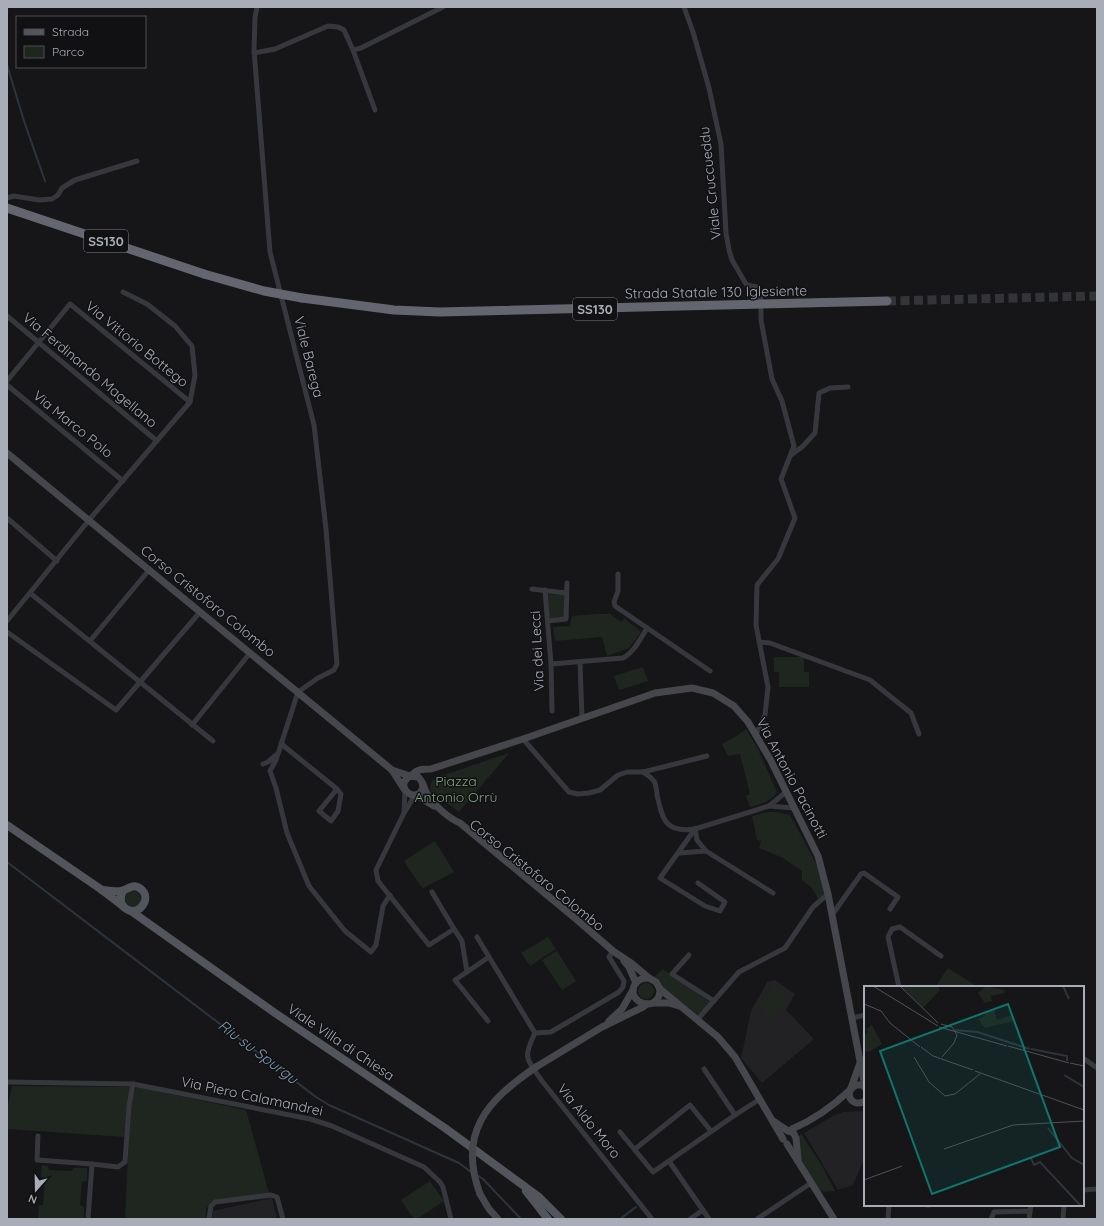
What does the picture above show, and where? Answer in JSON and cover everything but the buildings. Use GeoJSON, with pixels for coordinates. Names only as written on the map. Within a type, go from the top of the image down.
{"type":"FeatureCollection","features":[{"type":"Feature","properties":{"kind":"highway","name":"Strada Statale 130 Iglesiente"},"geometry":{"type":"LineString","coordinates":[[7,208],[204,274],[258,289],[302,298],[394,310],[440,312],[888,302]]}},
{"type":"Feature","properties":{"kind":"main road","name":"Viale Villa di Chiesa"},"geometry":{"type":"LineString","coordinates":[[7,825],[102,890],[275,1013],[445,1128],[538,1196],[561,1219]]}},
{"type":"Feature","properties":{"kind":"main road"},"geometry":{"type":"LineString","coordinates":[[123,906],[120,898],[126,888],[133,886],[141,889],[145,896],[142,907],[135,911],[130,911]]}},
{"type":"Feature","properties":{"kind":"main road"},"geometry":{"type":"LineString","coordinates":[[102,890],[123,891]]}},
{"type":"Feature","properties":{"kind":"main road"},"geometry":{"type":"LineString","coordinates":[[142,907],[146,921]]}},
{"type":"Feature","properties":{"kind":"main road","name":"Viale Villa di Chiesa"},"geometry":{"type":"LineString","coordinates":[[521,1184],[548,1219]]}},
{"type":"Feature","properties":{"kind":"street","name":"Viale Barega"},"geometry":{"type":"LineString","coordinates":[[257,7],[255,18],[254,53],[270,252],[314,425],[326,529],[337,664],[334,670],[318,678],[298,692]]}},
{"type":"Feature","properties":{"kind":"street"},"geometry":{"type":"LineString","coordinates":[[353,50],[361,48],[443,7]]}},
{"type":"Feature","properties":{"kind":"street","name":"Viale Cruccueddu"},"geometry":{"type":"LineString","coordinates":[[684,7],[694,32],[709,88],[721,144],[726,233],[729,250],[732,260],[746,284],[758,287],[761,300]]}},
{"type":"Feature","properties":{"kind":"street"},"geometry":{"type":"LineString","coordinates":[[254,53],[275,49],[328,26],[338,27],[344,30],[353,50],[375,110]]}},
{"type":"Feature","properties":{"kind":"street"},"geometry":{"type":"LineString","coordinates":[[7,198],[14,196],[39,200],[52,199],[58,195],[62,188],[75,180],[136,161]]}},
{"type":"Feature","properties":{"kind":"street"},"geometry":{"type":"LineString","coordinates":[[7,621],[89,520],[190,402],[195,375],[192,346],[175,326],[148,304],[123,292]]}},
{"type":"Feature","properties":{"kind":"street","name":"Via Vittorio Bottego"},"geometry":{"type":"LineString","coordinates":[[38,342],[70,304],[190,402]]}},
{"type":"Feature","properties":{"kind":"street"},"geometry":{"type":"LineString","coordinates":[[756,735],[765,715],[768,687],[756,625],[757,585],[778,559],[795,518],[781,479],[794,446],[782,401],[772,379],[761,320],[761,308]]}},
{"type":"Feature","properties":{"kind":"street","name":"Via Ferdinando Magellano"},"geometry":{"type":"LineString","coordinates":[[7,316],[157,441]]}},
{"type":"Feature","properties":{"kind":"street"},"geometry":{"type":"LineString","coordinates":[[7,381],[38,342]]}},
{"type":"Feature","properties":{"kind":"street","name":"Via Marco Polo"},"geometry":{"type":"LineString","coordinates":[[7,385],[123,481]]}},
{"type":"Feature","properties":{"kind":"street"},"geometry":{"type":"LineString","coordinates":[[790,456],[802,447],[815,433],[819,392],[830,388],[848,387]]}},
{"type":"Feature","properties":{"kind":"street","name":"Corso Cristoforo Colombo"},"geometry":{"type":"LineString","coordinates":[[7,452],[392,770],[408,794],[416,795],[442,810]]}},
{"type":"Feature","properties":{"kind":"street"},"geometry":{"type":"LineString","coordinates":[[7,518],[57,560]]}},
{"type":"Feature","properties":{"kind":"street"},"geometry":{"type":"LineString","coordinates":[[90,641],[149,570]]}},
{"type":"Feature","properties":{"kind":"street"},"geometry":{"type":"LineString","coordinates":[[618,574],[618,591],[614,602],[615,606],[710,671]]}},
{"type":"Feature","properties":{"kind":"street"},"geometry":{"type":"LineString","coordinates":[[548,621],[566,619],[567,582]]}},
{"type":"Feature","properties":{"kind":"street"},"geometry":{"type":"LineString","coordinates":[[532,589],[566,593]]}},
{"type":"Feature","properties":{"kind":"street","name":"Via dei Lecci"},"geometry":{"type":"LineString","coordinates":[[545,590],[551,664],[552,711]]}},
{"type":"Feature","properties":{"kind":"street"},"geometry":{"type":"LineString","coordinates":[[30,593],[213,741]]}},
{"type":"Feature","properties":{"kind":"street"},"geometry":{"type":"LineString","coordinates":[[7,632],[116,710],[200,612]]}},
{"type":"Feature","properties":{"kind":"street"},"geometry":{"type":"LineString","coordinates":[[551,664],[619,659],[627,656],[635,648],[648,628]]}},
{"type":"Feature","properties":{"kind":"street"},"geometry":{"type":"LineString","coordinates":[[759,642],[770,643],[870,680],[911,713],[919,734]]}},
{"type":"Feature","properties":{"kind":"street"},"geometry":{"type":"LineString","coordinates":[[192,725],[250,653]]}},
{"type":"Feature","properties":{"kind":"street"},"geometry":{"type":"LineString","coordinates":[[580,662],[582,718]]}},
{"type":"Feature","properties":{"kind":"street","name":"Via Antonio Pacinotti"},"geometry":{"type":"LineString","coordinates":[[411,776],[415,771],[431,769],[655,693],[692,688],[712,693],[734,706],[748,722],[756,735],[818,856],[828,894],[864,1082]]}},
{"type":"Feature","properties":{"kind":"street"},"geometry":{"type":"LineString","coordinates":[[298,692],[276,755],[276,760],[270,771],[276,788],[286,829],[309,886],[345,931],[371,952],[376,945],[383,906],[390,895]]}},
{"type":"Feature","properties":{"kind":"street"},"geometry":{"type":"LineString","coordinates":[[523,739],[569,792],[578,794],[600,790],[618,775],[627,772],[643,772],[707,756]]}},
{"type":"Feature","properties":{"kind":"street"},"geometry":{"type":"LineString","coordinates":[[281,743],[336,789],[341,794],[341,802],[338,811],[331,821],[319,811],[336,789]]}},
{"type":"Feature","properties":{"kind":"street"},"geometry":{"type":"LineString","coordinates":[[263,764],[268,762],[276,755]]}},
{"type":"Feature","properties":{"kind":"street"},"geometry":{"type":"LineString","coordinates":[[431,769],[424,775],[421,791],[416,795],[404,813],[376,870],[378,881],[429,945],[454,929]]}},
{"type":"Feature","properties":{"kind":"street","name":"Corso Cristoforo Colombo"},"geometry":{"type":"LineString","coordinates":[[392,770],[418,777],[428,795],[442,810],[519,871],[610,949],[656,982],[660,989],[718,1037],[735,1057],[785,1142],[834,1219]]}},
{"type":"Feature","properties":{"kind":"street"},"geometry":{"type":"LineString","coordinates":[[643,772],[655,783],[661,812],[666,822],[674,829],[695,829],[769,806],[794,808]]}},
{"type":"Feature","properties":{"kind":"street"},"geometry":{"type":"LineString","coordinates":[[404,813],[405,780],[411,776]]}},
{"type":"Feature","properties":{"kind":"street"},"geometry":{"type":"LineString","coordinates":[[769,806],[786,792]]}},
{"type":"Feature","properties":{"kind":"street"},"geometry":{"type":"LineString","coordinates":[[695,829],[660,878],[705,906],[720,911],[725,902],[698,883]]}},
{"type":"Feature","properties":{"kind":"street"},"geometry":{"type":"LineString","coordinates":[[695,829],[697,840],[706,850],[773,893]]}},
{"type":"Feature","properties":{"kind":"street"},"geometry":{"type":"LineString","coordinates":[[679,853],[706,850]]}},
{"type":"Feature","properties":{"kind":"street"},"geometry":{"type":"LineString","coordinates":[[832,915],[861,874],[864,873],[898,897],[890,909]]}},
{"type":"Feature","properties":{"kind":"street"},"geometry":{"type":"LineString","coordinates":[[432,892],[462,941],[467,972]]}},
{"type":"Feature","properties":{"kind":"street"},"geometry":{"type":"LineString","coordinates":[[698,1019],[739,972],[785,948],[813,907],[828,894]]}},
{"type":"Feature","properties":{"kind":"street"},"geometry":{"type":"LineString","coordinates":[[899,986],[888,937],[892,929],[900,927],[941,956]]}},
{"type":"Feature","properties":{"kind":"street"},"geometry":{"type":"LineString","coordinates":[[477,937],[535,1033],[550,1032],[618,992],[623,987],[624,981],[609,957],[610,949]]}},
{"type":"Feature","properties":{"kind":"street"},"geometry":{"type":"LineString","coordinates":[[689,955],[672,974],[714,1001]]}},
{"type":"Feature","properties":{"kind":"street"},"geometry":{"type":"LineString","coordinates":[[488,1021],[455,980],[489,957]]}},
{"type":"Feature","properties":{"kind":"street","name":"Corso Cristoforo Colombo"},"geometry":{"type":"LineString","coordinates":[[622,958],[629,967],[635,987],[634,996],[636,1000],[640,1003],[650,1003]]}},
{"type":"Feature","properties":{"kind":"street"},"geometry":{"type":"LineString","coordinates":[[602,1027],[622,1010],[635,987],[642,979],[649,978]]}},
{"type":"Feature","properties":{"kind":"street"},"geometry":{"type":"LineString","coordinates":[[498,1219],[489,1209],[480,1194],[474,1178],[472,1158],[475,1135],[487,1110],[500,1094],[536,1067],[602,1027],[650,1003],[659,997],[660,989]]}},
{"type":"Feature","properties":{"kind":"street"},"geometry":{"type":"LineString","coordinates":[[650,1003],[668,1003],[682,1006]]}},
{"type":"Feature","properties":{"kind":"street"},"geometry":{"type":"LineString","coordinates":[[852,1018],[864,1015]]}},
{"type":"Feature","properties":{"kind":"street","name":"Via Aldo Moro"},"geometry":{"type":"LineString","coordinates":[[535,1033],[528,1048],[527,1059],[542,1081],[652,1219]]}},
{"type":"Feature","properties":{"kind":"street"},"geometry":{"type":"LineString","coordinates":[[1084,1059],[1097,1068]]}},
{"type":"Feature","properties":{"kind":"street","name":"Via Antonio Pacinotti"},"geometry":{"type":"LineString","coordinates":[[851,1089],[860,1063]]}},
{"type":"Feature","properties":{"kind":"street"},"geometry":{"type":"LineString","coordinates":[[704,1069],[735,1114]]}},
{"type":"Feature","properties":{"kind":"street","name":"Via Piero Calamandrei"},"geometry":{"type":"LineString","coordinates":[[7,1082],[133,1084],[310,1119],[332,1126],[424,1167],[440,1182],[443,1187],[451,1219]]}},
{"type":"Feature","properties":{"kind":"street"},"geometry":{"type":"LineString","coordinates":[[38,1136],[37,1160],[118,1167],[125,1162],[129,1106],[133,1084]]}},
{"type":"Feature","properties":{"kind":"street"},"geometry":{"type":"LineString","coordinates":[[800,1126],[793,1144],[785,1142],[785,1134],[792,1129],[800,1126],[835,1104],[851,1089],[859,1085],[864,1087]]}},
{"type":"Feature","properties":{"kind":"street"},"geometry":{"type":"LineString","coordinates":[[851,1089],[850,1098],[855,1103],[864,1106]]}},
{"type":"Feature","properties":{"kind":"street"},"geometry":{"type":"LineString","coordinates":[[620,1132],[653,1172],[735,1114],[760,1099]]}},
{"type":"Feature","properties":{"kind":"street"},"geometry":{"type":"LineString","coordinates":[[835,1104],[860,1104],[864,1102]]}},
{"type":"Feature","properties":{"kind":"street"},"geometry":{"type":"LineString","coordinates":[[635,1149],[690,1105],[711,1131]]}},
{"type":"Feature","properties":{"kind":"street","name":"Corso Cristoforo Colombo"},"geometry":{"type":"LineString","coordinates":[[772,1120],[790,1131]]}},
{"type":"Feature","properties":{"kind":"street"},"geometry":{"type":"LineString","coordinates":[[790,1131],[795,1133],[796,1138]]}},
{"type":"Feature","properties":{"kind":"street","name":"Corso Cristoforo Colombo"},"geometry":{"type":"LineString","coordinates":[[796,1138],[798,1161]]}},
{"type":"Feature","properties":{"kind":"street"},"geometry":{"type":"LineString","coordinates":[[669,1161],[709,1219]]}},
{"type":"Feature","properties":{"kind":"street"},"geometry":{"type":"LineString","coordinates":[[88,1219],[92,1164]]}},
{"type":"Feature","properties":{"kind":"street"},"geometry":{"type":"LineString","coordinates":[[757,1219],[811,1183]]}},
{"type":"Feature","properties":{"kind":"street"},"geometry":{"type":"LineString","coordinates":[[1084,1190],[1097,1189]]}},
{"type":"Feature","properties":{"kind":"street"},"geometry":{"type":"LineString","coordinates":[[209,1219],[210,1206],[215,1202],[271,1195],[277,1197],[283,1219]]}},
{"type":"Feature","properties":{"kind":"street"},"geometry":{"type":"LineString","coordinates":[[888,1219],[889,1206]]}},
{"type":"Feature","properties":{"kind":"street"},"geometry":{"type":"LineString","coordinates":[[1029,1219],[1031,1206]]}},
{"type":"Feature","properties":{"kind":"street"},"geometry":{"type":"LineString","coordinates":[[1063,1219],[1064,1206]]}},
{"type":"Feature","properties":{"kind":"street"},"geometry":{"type":"LineString","coordinates":[[690,1219],[703,1210]]}},
{"type":"Feature","properties":{"kind":"street"},"geometry":{"type":"LineString","coordinates":[[991,1219],[994,1212],[1030,1211]]}},
{"type":"Feature","properties":{"kind":"shaded area"},"geometry":{"type":"Polygon","coordinates":[[[775,980],[795,994],[786,1010],[814,1039],[762,1083],[741,1058],[751,1011],[767,982],[775,980]]]}},
{"type":"Feature","properties":{"kind":"shaded area"},"geometry":{"type":"Polygon","coordinates":[[[862,1111],[864,1112],[864,1159],[853,1185],[838,1190],[804,1133],[833,1116],[843,1112],[862,1111]]]}},
{"type":"Feature","properties":{"kind":"shaded area"},"geometry":{"type":"Polygon","coordinates":[[[272,1198],[277,1219],[212,1219],[213,1211],[272,1198]]]}},
{"type":"Feature","properties":{"kind":"green space"},"geometry":{"type":"Polygon","coordinates":[[[548,594],[564,595],[564,618],[549,619],[548,594]]]}},
{"type":"Feature","properties":{"kind":"green space"},"geometry":{"type":"Polygon","coordinates":[[[610,614],[621,622],[624,618],[641,632],[629,648],[607,656],[602,637],[555,641],[553,627],[570,626],[572,616],[610,614]]]}},
{"type":"Feature","properties":{"kind":"green space"},"geometry":{"type":"Polygon","coordinates":[[[774,657],[804,657],[804,672],[809,672],[809,687],[779,687],[779,672],[774,672],[774,657]]]}},
{"type":"Feature","properties":{"kind":"green space"},"geometry":{"type":"Polygon","coordinates":[[[643,667],[648,681],[619,690],[614,676],[643,667]]]}},
{"type":"Feature","properties":{"kind":"green space"},"geometry":{"type":"Polygon","coordinates":[[[746,729],[757,747],[777,792],[772,798],[765,802],[750,807],[746,796],[750,794],[740,754],[728,756],[722,744],[746,729]]]}},
{"type":"Feature","properties":{"kind":"green space","name":"Piazza Antonio Orrù"},"geometry":{"type":"Polygon","coordinates":[[[509,753],[459,812],[432,793],[430,789],[430,785],[435,778],[509,753]]]}},
{"type":"Feature","properties":{"kind":"green space"},"geometry":{"type":"Polygon","coordinates":[[[768,812],[777,812],[790,815],[819,869],[826,894],[818,899],[812,888],[802,880],[802,871],[783,858],[759,848],[761,841],[757,840],[752,816],[768,812]]]}},
{"type":"Feature","properties":{"kind":"green space"},"geometry":{"type":"Polygon","coordinates":[[[435,841],[454,872],[423,888],[404,861],[435,841]]]}},
{"type":"Feature","properties":{"kind":"green space"},"geometry":{"type":"Polygon","coordinates":[[[133,891],[140,896],[141,899],[136,906],[133,907],[126,902],[125,899],[130,892],[133,891]]]}},
{"type":"Feature","properties":{"kind":"green space"},"geometry":{"type":"Polygon","coordinates":[[[548,937],[556,949],[530,966],[521,953],[548,937]]]}},
{"type":"Feature","properties":{"kind":"green space"},"geometry":{"type":"Polygon","coordinates":[[[557,951],[576,981],[562,990],[542,960],[557,951]]]}},
{"type":"Feature","properties":{"kind":"green space"},"geometry":{"type":"Polygon","coordinates":[[[948,968],[976,986],[936,986],[948,968]]]}},
{"type":"Feature","properties":{"kind":"green space"},"geometry":{"type":"Polygon","coordinates":[[[663,969],[710,1002],[697,1017],[661,988],[653,978],[663,969]]]}},
{"type":"Feature","properties":{"kind":"green space"},"geometry":{"type":"Polygon","coordinates":[[[646,983],[653,988],[654,991],[649,998],[646,999],[639,994],[638,991],[643,984],[646,983]]]}},
{"type":"Feature","properties":{"kind":"green space"},"geometry":{"type":"Polygon","coordinates":[[[776,986],[789,1000],[770,1018],[757,1004],[776,986]]]}},
{"type":"Feature","properties":{"kind":"green space"},"geometry":{"type":"Polygon","coordinates":[[[12,1086],[130,1087],[124,1137],[7,1129],[7,1110],[12,1086]]]}},
{"type":"Feature","properties":{"kind":"green space"},"geometry":{"type":"Polygon","coordinates":[[[137,1087],[246,1110],[269,1193],[212,1201],[206,1209],[206,1219],[125,1219],[130,1111],[131,1101],[137,1087]]]}},
{"type":"Feature","properties":{"kind":"green space"},"geometry":{"type":"Polygon","coordinates":[[[801,1133],[822,1166],[835,1191],[823,1192],[815,1187],[800,1160],[798,1140],[801,1133]]]}},
{"type":"Feature","properties":{"kind":"green space"},"geometry":{"type":"Polygon","coordinates":[[[42,1165],[48,1166],[49,1170],[72,1171],[73,1168],[87,1168],[87,1181],[82,1182],[80,1205],[84,1207],[84,1219],[38,1219],[39,1205],[43,1205],[45,1178],[41,1177],[42,1165]]]}},
{"type":"Feature","properties":{"kind":"green space"},"geometry":{"type":"Polygon","coordinates":[[[430,1181],[444,1201],[417,1219],[414,1219],[401,1200],[430,1181]]]}},
{"type":"Feature","properties":{"kind":"waterway"},"geometry":{"type":"LineString","coordinates":[[7,65],[24,121],[45,181]]}},
{"type":"Feature","properties":{"kind":"waterway","name":"Riu su Spurgu"},"geometry":{"type":"LineString","coordinates":[[7,862],[316,1097],[329,1105],[459,1163],[471,1172]]}},
{"type":"Feature","properties":{"kind":"waterway","name":"Riu su Spurgu"},"geometry":{"type":"LineString","coordinates":[[477,1175],[483,1179],[521,1219]]}},
{"type":"Feature","properties":{"kind":"waterway","name":"Riu su Spurgu"},"geometry":{"type":"LineString","coordinates":[[620,1219],[636,1207]]}},
{"type":"Feature","properties":{"kind":"tunnel"},"geometry":{"type":"LineString","coordinates":[[887,301],[1097,296]]}}]}
